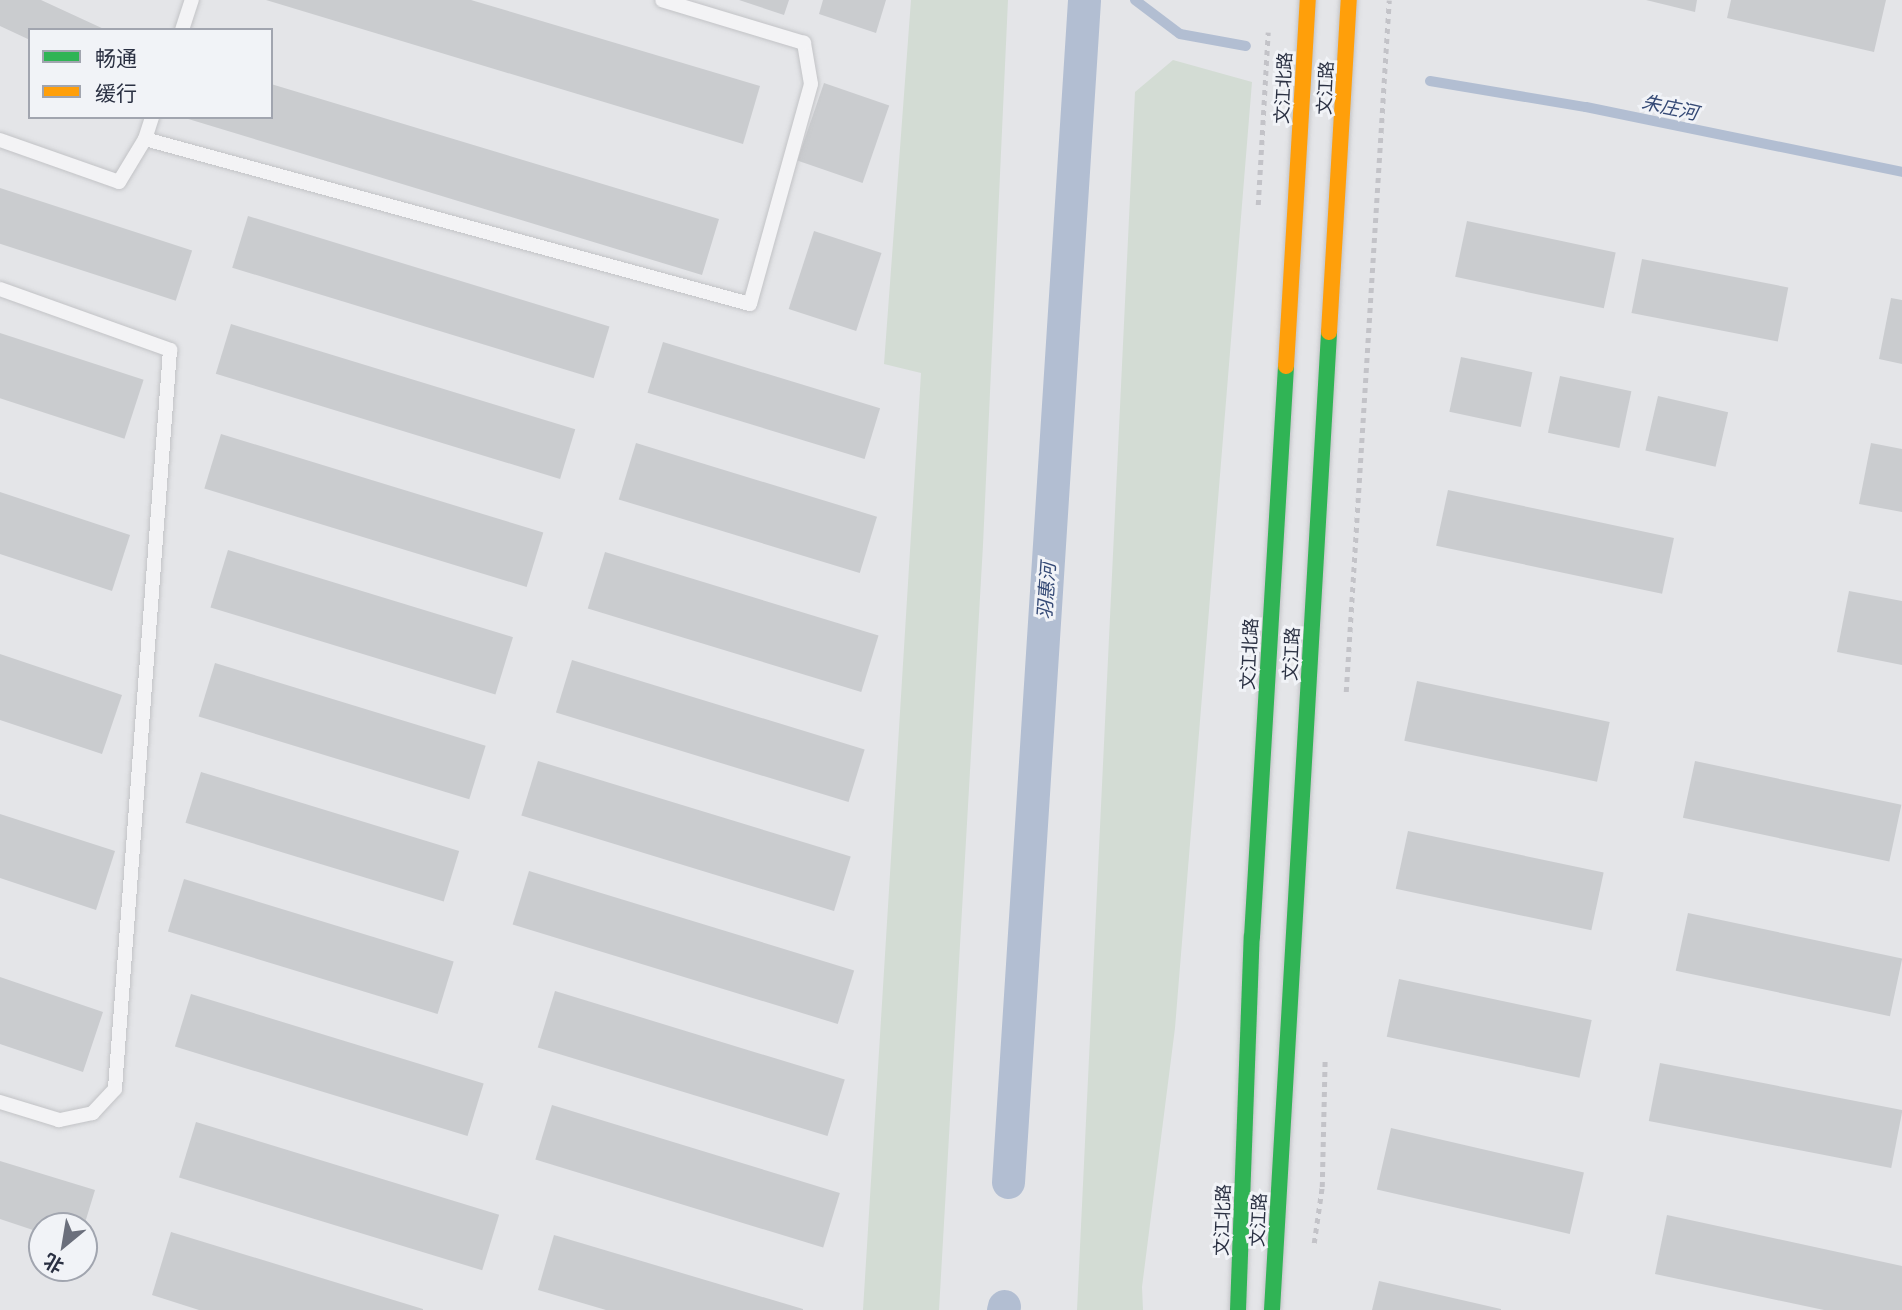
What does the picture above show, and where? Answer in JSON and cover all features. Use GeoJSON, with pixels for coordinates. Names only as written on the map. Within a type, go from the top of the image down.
{"type":"FeatureCollection","features":[{"type":"Feature","properties":{"kind":"main road","name":"文江北路"},"geometry":{"type":"LineString","coordinates":[[1238,1310],[1252,937],[1308,0]]}},
{"type":"Feature","properties":{"kind":"main road","name":"文江路"},"geometry":{"type":"LineString","coordinates":[[1272,1310],[1349,0]]}},
{"type":"Feature","properties":{"kind":"lane"},"geometry":{"type":"LineString","coordinates":[[183,28],[192,0]]}},
{"type":"Feature","properties":{"kind":"lane"},"geometry":{"type":"LineString","coordinates":[[145,139],[750,304],[811,84],[804,43],[662,0]]}},
{"type":"Feature","properties":{"kind":"lane"},"geometry":{"type":"LineString","coordinates":[[0,141],[119,182],[145,139],[151,119]]}},
{"type":"Feature","properties":{"kind":"lane"},"geometry":{"type":"LineString","coordinates":[[0,289],[170,350],[115,1089],[93,1113],[59,1120],[0,1102]]}},
{"type":"Feature","properties":{"kind":"path"},"geometry":{"type":"LineString","coordinates":[[1346,695],[1389,0]]}},
{"type":"Feature","properties":{"kind":"path"},"geometry":{"type":"LineString","coordinates":[[1312,1255],[1322,1187],[1325,1043]]}},
{"type":"Feature","properties":{"kind":"shaded area"},"geometry":{"type":"Polygon","coordinates":[[[911,0],[1008,0],[983,545],[939,1310],[863,1310],[921,373],[884,364],[911,0]]]}},
{"type":"Feature","properties":{"kind":"shaded area"},"geometry":{"type":"Polygon","coordinates":[[[1173,60],[1252,82],[1175,1028],[1142,1287],[1143,1310],[1077,1310],[1135,92],[1173,60]]]}},
{"type":"Feature","properties":{"kind":"building"},"geometry":{"type":"Polygon","coordinates":[[[0,0],[41,0],[102,28],[28,28],[28,39],[0,26],[0,0]]]}},
{"type":"Feature","properties":{"kind":"building"},"geometry":{"type":"Polygon","coordinates":[[[266,0],[471,0],[760,86],[743,144],[266,0]]]}},
{"type":"Feature","properties":{"kind":"building"},"geometry":{"type":"Polygon","coordinates":[[[739,0],[789,0],[784,15],[739,0]]]}},
{"type":"Feature","properties":{"kind":"building"},"geometry":{"type":"Polygon","coordinates":[[[823,0],[886,0],[876,33],[819,14],[823,0]]]}},
{"type":"Feature","properties":{"kind":"building"},"geometry":{"type":"Polygon","coordinates":[[[1646,0],[1697,0],[1695,12],[1646,0]]]}},
{"type":"Feature","properties":{"kind":"building"},"geometry":{"type":"Polygon","coordinates":[[[1731,0],[1886,0],[1874,52],[1727,18],[1731,0]]]}},
{"type":"Feature","properties":{"kind":"building"},"geometry":{"type":"Polygon","coordinates":[[[824,83],[889,105],[863,183],[797,161],[824,83]]]}},
{"type":"Feature","properties":{"kind":"building"},"geometry":{"type":"Polygon","coordinates":[[[273,85],[719,219],[702,275],[188,119],[273,119],[273,85]]]}},
{"type":"Feature","properties":{"kind":"building"},"geometry":{"type":"Polygon","coordinates":[[[0,188],[192,250],[176,301],[0,244],[0,188]]]}},
{"type":"Feature","properties":{"kind":"building"},"geometry":{"type":"Polygon","coordinates":[[[248,216],[609,327],[594,378],[232,268],[248,216]]]}},
{"type":"Feature","properties":{"kind":"building"},"geometry":{"type":"Polygon","coordinates":[[[1467,221],[1616,253],[1604,308],[1455,277],[1467,221]]]}},
{"type":"Feature","properties":{"kind":"building"},"geometry":{"type":"Polygon","coordinates":[[[814,231],[882,253],[856,331],[789,309],[814,231]]]}},
{"type":"Feature","properties":{"kind":"building"},"geometry":{"type":"Polygon","coordinates":[[[1642,259],[1788,287],[1778,341],[1632,313],[1642,259]]]}},
{"type":"Feature","properties":{"kind":"building"},"geometry":{"type":"Polygon","coordinates":[[[1891,298],[1902,300],[1902,364],[1879,359],[1891,298]]]}},
{"type":"Feature","properties":{"kind":"building"},"geometry":{"type":"Polygon","coordinates":[[[231,324],[575,429],[560,479],[216,374],[231,324]]]}},
{"type":"Feature","properties":{"kind":"building"},"geometry":{"type":"Polygon","coordinates":[[[0,333],[144,380],[124,439],[0,398],[0,333]]]}},
{"type":"Feature","properties":{"kind":"building"},"geometry":{"type":"Polygon","coordinates":[[[663,342],[880,408],[865,459],[648,393],[663,342]]]}},
{"type":"Feature","properties":{"kind":"building"},"geometry":{"type":"Polygon","coordinates":[[[1461,357],[1532,372],[1521,427],[1449,412],[1461,357]]]}},
{"type":"Feature","properties":{"kind":"building"},"geometry":{"type":"Polygon","coordinates":[[[1560,376],[1631,391],[1619,448],[1548,433],[1560,376]]]}},
{"type":"Feature","properties":{"kind":"building"},"geometry":{"type":"Polygon","coordinates":[[[1658,396],[1728,412],[1716,467],[1645,451],[1658,396]]]}},
{"type":"Feature","properties":{"kind":"building"},"geometry":{"type":"Polygon","coordinates":[[[221,434],[543,533],[527,587],[204,489],[221,434]]]}},
{"type":"Feature","properties":{"kind":"building"},"geometry":{"type":"Polygon","coordinates":[[[636,443],[877,517],[860,573],[619,499],[636,443]]]}},
{"type":"Feature","properties":{"kind":"building"},"geometry":{"type":"Polygon","coordinates":[[[1871,443],[1902,449],[1902,512],[1859,504],[1871,443]]]}},
{"type":"Feature","properties":{"kind":"building"},"geometry":{"type":"Polygon","coordinates":[[[1448,490],[1674,538],[1662,594],[1436,546],[1448,490]]]}},
{"type":"Feature","properties":{"kind":"building"},"geometry":{"type":"Polygon","coordinates":[[[0,492],[130,535],[112,591],[0,554],[0,492]]]}},
{"type":"Feature","properties":{"kind":"building"},"geometry":{"type":"Polygon","coordinates":[[[228,550],[513,637],[495,695],[210,607],[228,550]]]}},
{"type":"Feature","properties":{"kind":"building"},"geometry":{"type":"Polygon","coordinates":[[[605,552],[879,636],[861,692],[588,608],[605,552]]]}},
{"type":"Feature","properties":{"kind":"building"},"geometry":{"type":"Polygon","coordinates":[[[1849,591],[1902,601],[1902,665],[1837,652],[1849,591]]]}},
{"type":"Feature","properties":{"kind":"building"},"geometry":{"type":"Polygon","coordinates":[[[0,654],[122,695],[102,754],[0,720],[0,654]]]}},
{"type":"Feature","properties":{"kind":"building"},"geometry":{"type":"Polygon","coordinates":[[[572,660],[865,749],[849,802],[556,713],[572,660]]]}},
{"type":"Feature","properties":{"kind":"building"},"geometry":{"type":"Polygon","coordinates":[[[215,663],[486,746],[469,799],[199,717],[215,663]]]}},
{"type":"Feature","properties":{"kind":"building"},"geometry":{"type":"Polygon","coordinates":[[[1417,681],[1610,722],[1597,782],[1404,741],[1417,681]]]}},
{"type":"Feature","properties":{"kind":"building"},"geometry":{"type":"Polygon","coordinates":[[[538,761],[851,857],[834,911],[521,816],[538,761]]]}},
{"type":"Feature","properties":{"kind":"building"},"geometry":{"type":"Polygon","coordinates":[[[1695,761],[1901,805],[1889,862],[1683,818],[1695,761]]]}},
{"type":"Feature","properties":{"kind":"building"},"geometry":{"type":"Polygon","coordinates":[[[201,772],[459,851],[444,902],[186,823],[201,772]]]}},
{"type":"Feature","properties":{"kind":"building"},"geometry":{"type":"Polygon","coordinates":[[[0,814],[115,851],[96,910],[0,878],[0,814]]]}},
{"type":"Feature","properties":{"kind":"building"},"geometry":{"type":"Polygon","coordinates":[[[1408,831],[1604,873],[1591,930],[1396,889],[1408,831]]]}},
{"type":"Feature","properties":{"kind":"building"},"geometry":{"type":"Polygon","coordinates":[[[529,871],[854,970],[838,1024],[513,925],[529,871]]]}},
{"type":"Feature","properties":{"kind":"building"},"geometry":{"type":"Polygon","coordinates":[[[184,879],[454,961],[438,1014],[168,932],[184,879]]]}},
{"type":"Feature","properties":{"kind":"building"},"geometry":{"type":"Polygon","coordinates":[[[1688,913],[1902,958],[1890,1016],[1676,971],[1688,913]]]}},
{"type":"Feature","properties":{"kind":"building"},"geometry":{"type":"Polygon","coordinates":[[[0,977],[103,1012],[83,1072],[0,1044],[0,977]]]}},
{"type":"Feature","properties":{"kind":"building"},"geometry":{"type":"Polygon","coordinates":[[[1399,979],[1592,1020],[1579,1078],[1387,1037],[1399,979]]]}},
{"type":"Feature","properties":{"kind":"building"},"geometry":{"type":"Polygon","coordinates":[[[555,991],[845,1080],[828,1136],[538,1047],[555,991]]]}},
{"type":"Feature","properties":{"kind":"building"},"geometry":{"type":"Polygon","coordinates":[[[191,994],[484,1083],[468,1136],[175,1047],[191,994]]]}},
{"type":"Feature","properties":{"kind":"building"},"geometry":{"type":"Polygon","coordinates":[[[1660,1063],[1902,1110],[1891,1168],[1649,1121],[1660,1063]]]}},
{"type":"Feature","properties":{"kind":"building"},"geometry":{"type":"Polygon","coordinates":[[[552,1105],[840,1193],[823,1248],[535,1160],[552,1105]]]}},
{"type":"Feature","properties":{"kind":"building"},"geometry":{"type":"Polygon","coordinates":[[[196,1122],[499,1215],[482,1270],[179,1177],[196,1122]]]}},
{"type":"Feature","properties":{"kind":"building"},"geometry":{"type":"Polygon","coordinates":[[[1391,1128],[1584,1173],[1570,1234],[1377,1189],[1391,1128]]]}},
{"type":"Feature","properties":{"kind":"building"},"geometry":{"type":"Polygon","coordinates":[[[0,1161],[95,1190],[88,1212],[28,1212],[28,1228],[0,1219],[0,1161]]]}},
{"type":"Feature","properties":{"kind":"building"},"geometry":{"type":"Polygon","coordinates":[[[1667,1215],[1902,1266],[1902,1310],[1824,1310],[1655,1274],[1667,1215]]]}},
{"type":"Feature","properties":{"kind":"building"},"geometry":{"type":"Polygon","coordinates":[[[171,1232],[423,1310],[199,1310],[152,1295],[171,1232]]]}},
{"type":"Feature","properties":{"kind":"building"},"geometry":{"type":"Polygon","coordinates":[[[554,1235],[803,1310],[606,1310],[538,1290],[554,1235]]]}},
{"type":"Feature","properties":{"kind":"building"},"geometry":{"type":"Polygon","coordinates":[[[1379,1281],[1501,1309],[1501,1310],[1372,1310],[1379,1281]]]}},
{"type":"Feature","properties":{"kind":"waterway","name":"羽惠河"},"geometry":{"type":"LineString","coordinates":[[1008,1182],[1084,0]]}},
{"type":"Feature","properties":{"kind":"waterway","name":"朱庄河"},"geometry":{"type":"LineString","coordinates":[[1135,0],[1180,34],[1246,46]]}},
{"type":"Feature","properties":{"kind":"waterway","name":"朱庄河"},"geometry":{"type":"LineString","coordinates":[[1430,81],[1586,107],[1902,172]]}},
{"type":"Feature","properties":{"kind":"waterway","name":"羽惠河"},"geometry":{"type":"LineString","coordinates":[[1003,1310],[1004,1306]]}},
{"type":"Feature","properties":{"kind":"traffic: fast"},"geometry":{"type":"LineString","coordinates":[[1272,1310],[1329,332]]}},
{"type":"Feature","properties":{"kind":"traffic: fast"},"geometry":{"type":"LineString","coordinates":[[1238,1310],[1252,937],[1286,366]]}},
{"type":"Feature","properties":{"kind":"traffic: slow"},"geometry":{"type":"LineString","coordinates":[[1286,366],[1308,0]]}},
{"type":"Feature","properties":{"kind":"traffic: slow"},"geometry":{"type":"LineString","coordinates":[[1329,332],[1349,0]]}}]}
